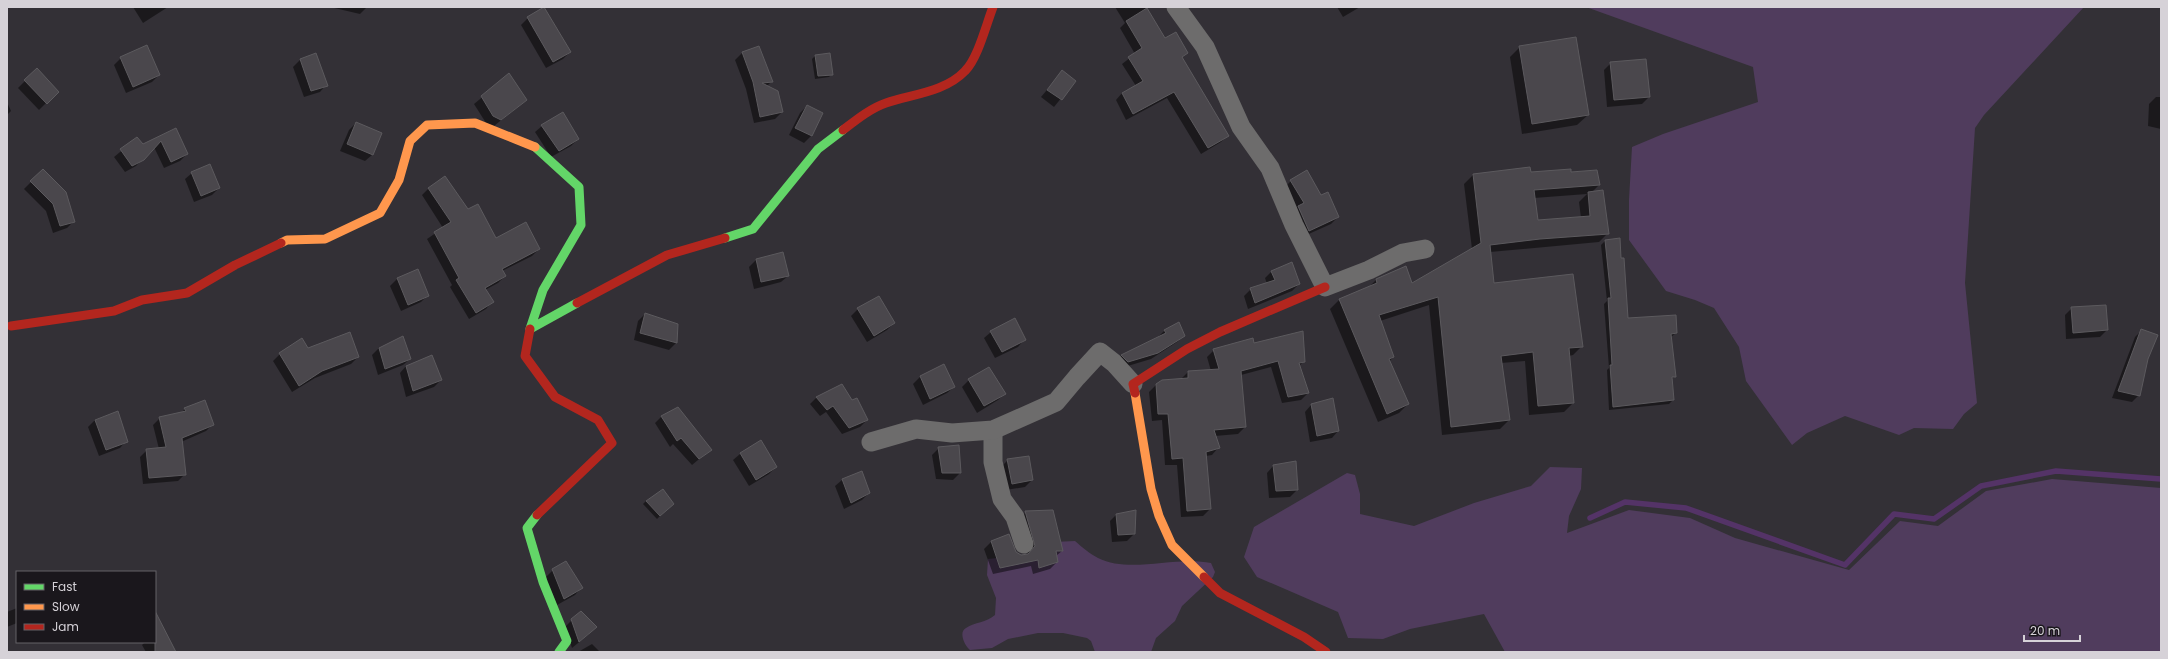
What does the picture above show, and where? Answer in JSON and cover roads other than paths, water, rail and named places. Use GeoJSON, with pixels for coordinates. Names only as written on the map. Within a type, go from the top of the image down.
{"type":"FeatureCollection","features":[{"type":"Feature","properties":{"kind":"street"},"geometry":{"type":"LineString","coordinates":[[530,329],[667,255],[753,229],[818,149],[858,118],[885,103],[940,88],[965,71],[974,55],[993,7]]}},
{"type":"Feature","properties":{"kind":"street"},"geometry":{"type":"LineString","coordinates":[[1176,7],[1205,47],[1241,127],[1270,168],[1294,225],[1325,287]]}},
{"type":"Feature","properties":{"kind":"street"},"geometry":{"type":"LineString","coordinates":[[10,326],[114,311],[142,300],[187,293],[235,265],[287,240],[325,239],[380,213],[399,180],[410,141],[427,125],[476,123],[533,145],[579,187],[581,225],[543,290],[530,329],[524,356],[556,397],[598,420],[612,443],[541,510],[527,528],[543,582],[567,641],[559,652]]}},
{"type":"Feature","properties":{"kind":"street"},"geometry":{"type":"LineString","coordinates":[[1133,384],[1205,339],[1264,311],[1290,304],[1325,287],[1369,270],[1404,253],[1425,249]]}},
{"type":"Feature","properties":{"kind":"street"},"geometry":{"type":"LineString","coordinates":[[871,442],[916,429],[952,433],[993,430],[1056,402],[1077,376],[1100,352],[1114,363],[1133,384],[1145,445],[1151,489],[1159,516],[1172,545],[1220,593],[1304,637],[1326,652]]}},
{"type":"Feature","properties":{"kind":"street"},"geometry":{"type":"LineString","coordinates":[[993,430],[993,462],[1002,499],[1015,517],[1024,544]]}},
{"type":"Feature","properties":{"kind":"waterway"},"geometry":{"type":"LineString","coordinates":[[1590,518],[1625,502],[1686,508],[1845,565],[1894,514],[1934,519],[1981,486],[2056,471],[2161,479]]}}]}
